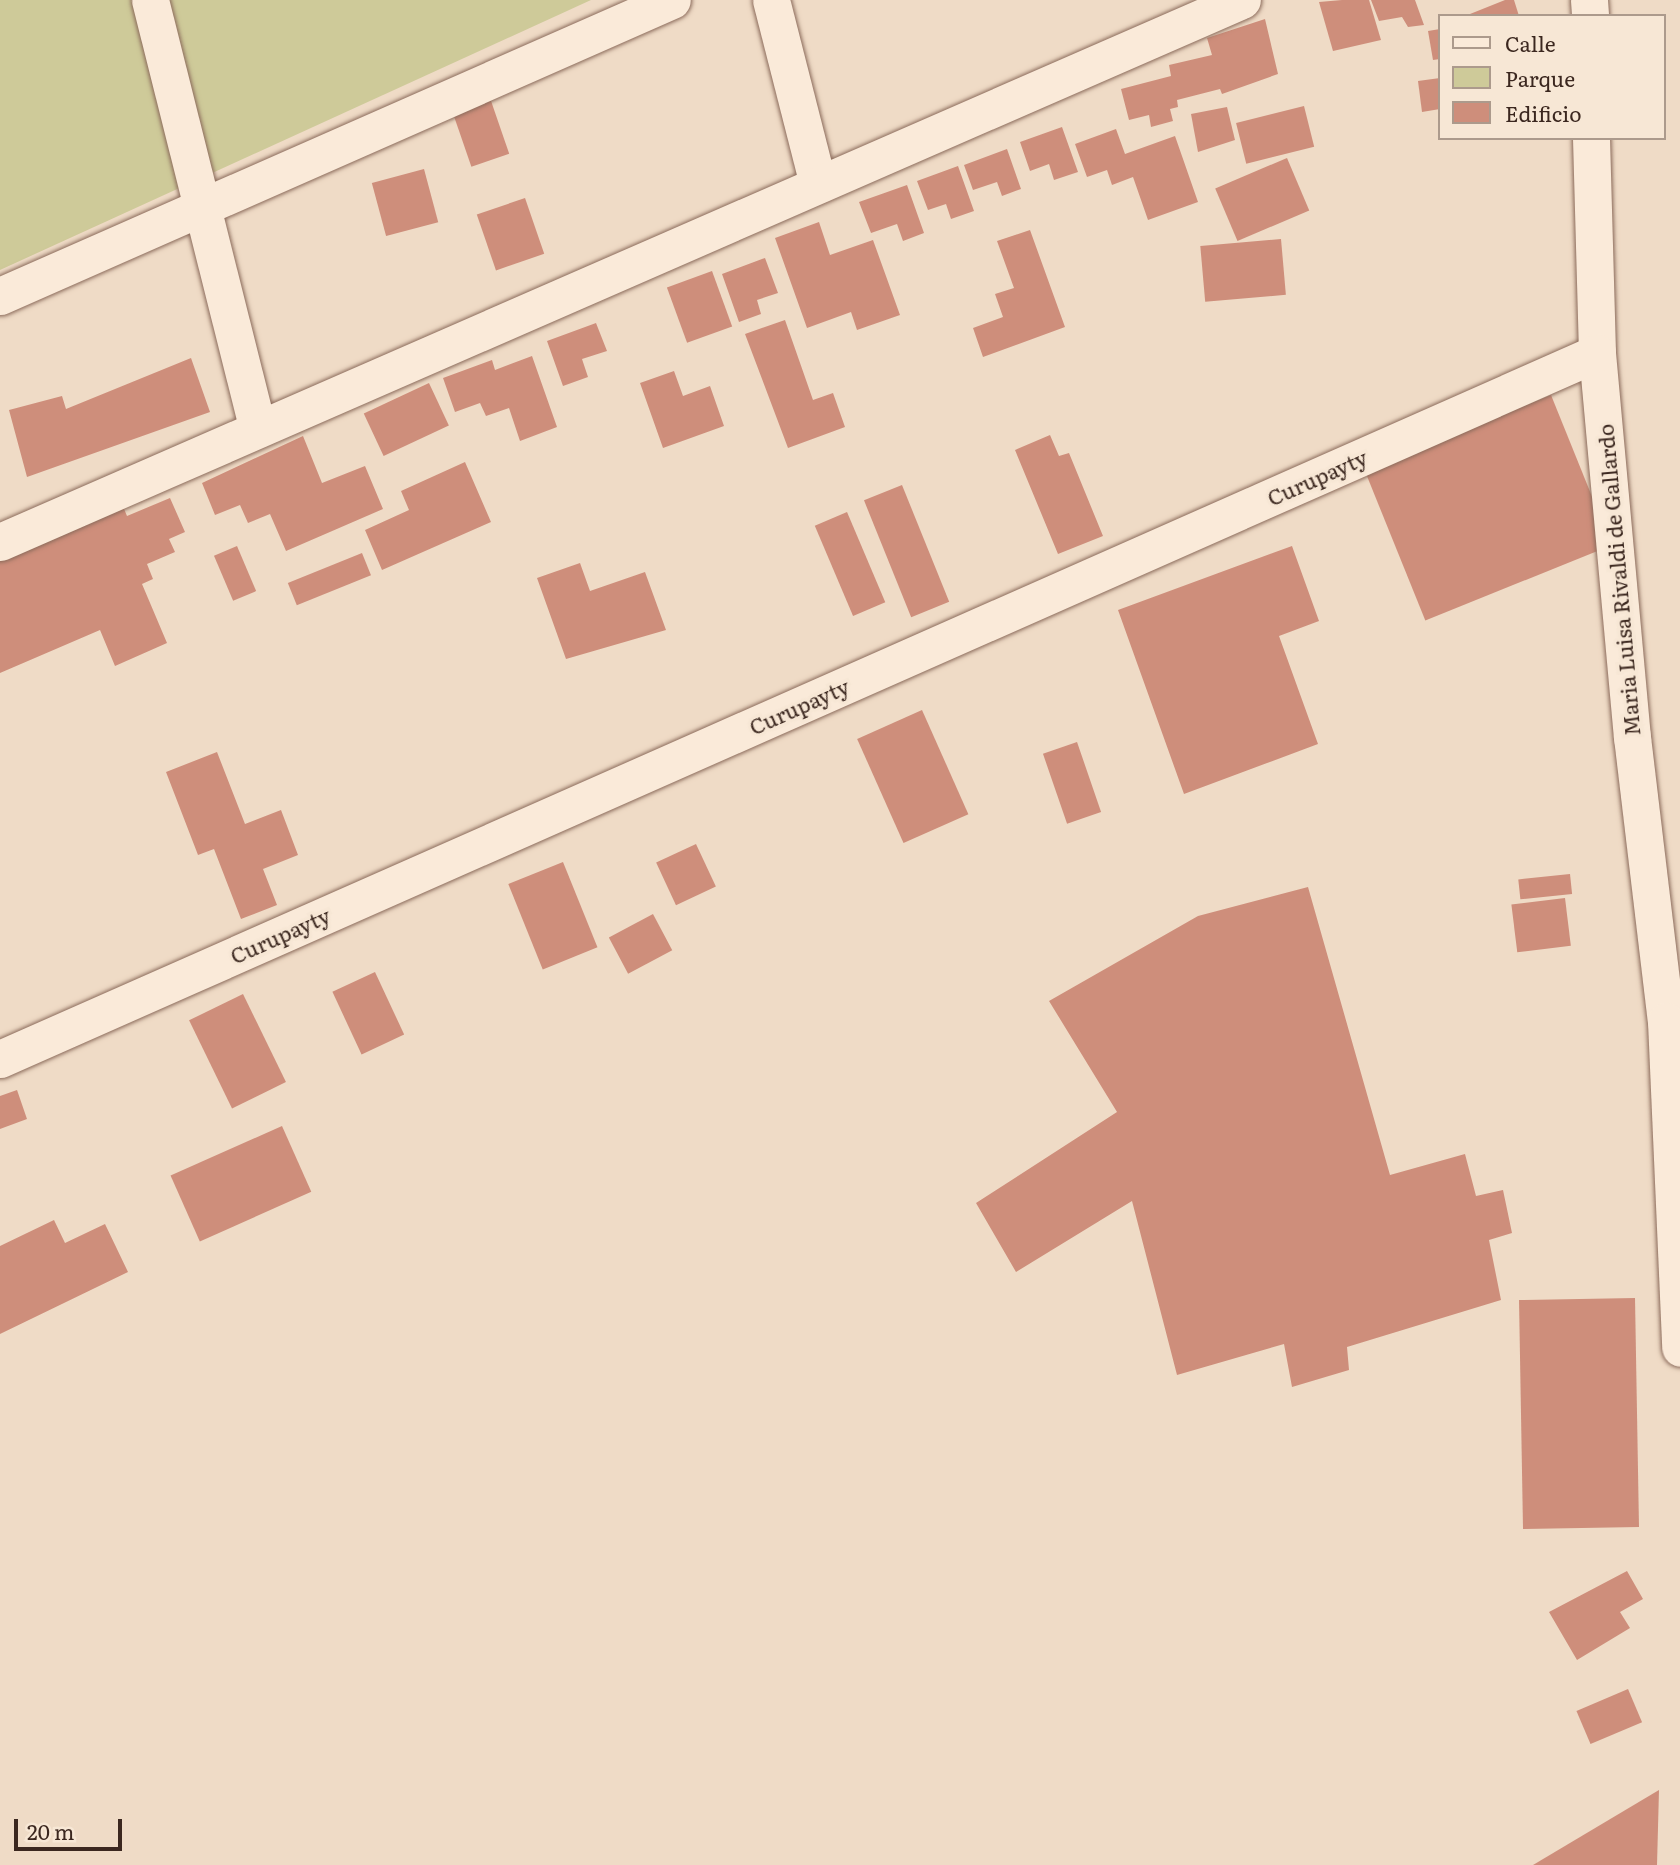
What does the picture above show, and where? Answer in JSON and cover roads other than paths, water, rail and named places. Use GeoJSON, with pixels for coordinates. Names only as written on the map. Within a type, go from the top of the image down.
{"type":"FeatureCollection","features":[{"type":"Feature","properties":{"kind":"street"},"geometry":{"type":"LineString","coordinates":[[150,0],[257,429]]}},
{"type":"Feature","properties":{"kind":"street"},"geometry":{"type":"LineString","coordinates":[[0,296],[672,0]]}},
{"type":"Feature","properties":{"kind":"street"},"geometry":{"type":"LineString","coordinates":[[771,0],[818,184]]}},
{"type":"Feature","properties":{"kind":"street"},"geometry":{"type":"LineString","coordinates":[[0,542],[1242,0]]}},
{"type":"Feature","properties":{"kind":"street","name":"Maria Luisa Rivaldi de Gallardo"},"geometry":{"type":"LineString","coordinates":[[1591,140],[1598,353],[1632,737],[1673,1016],[1680,1348]]}},
{"type":"Feature","properties":{"kind":"street","name":"Curupayty"},"geometry":{"type":"LineString","coordinates":[[0,1059],[1598,353]]}}]}
